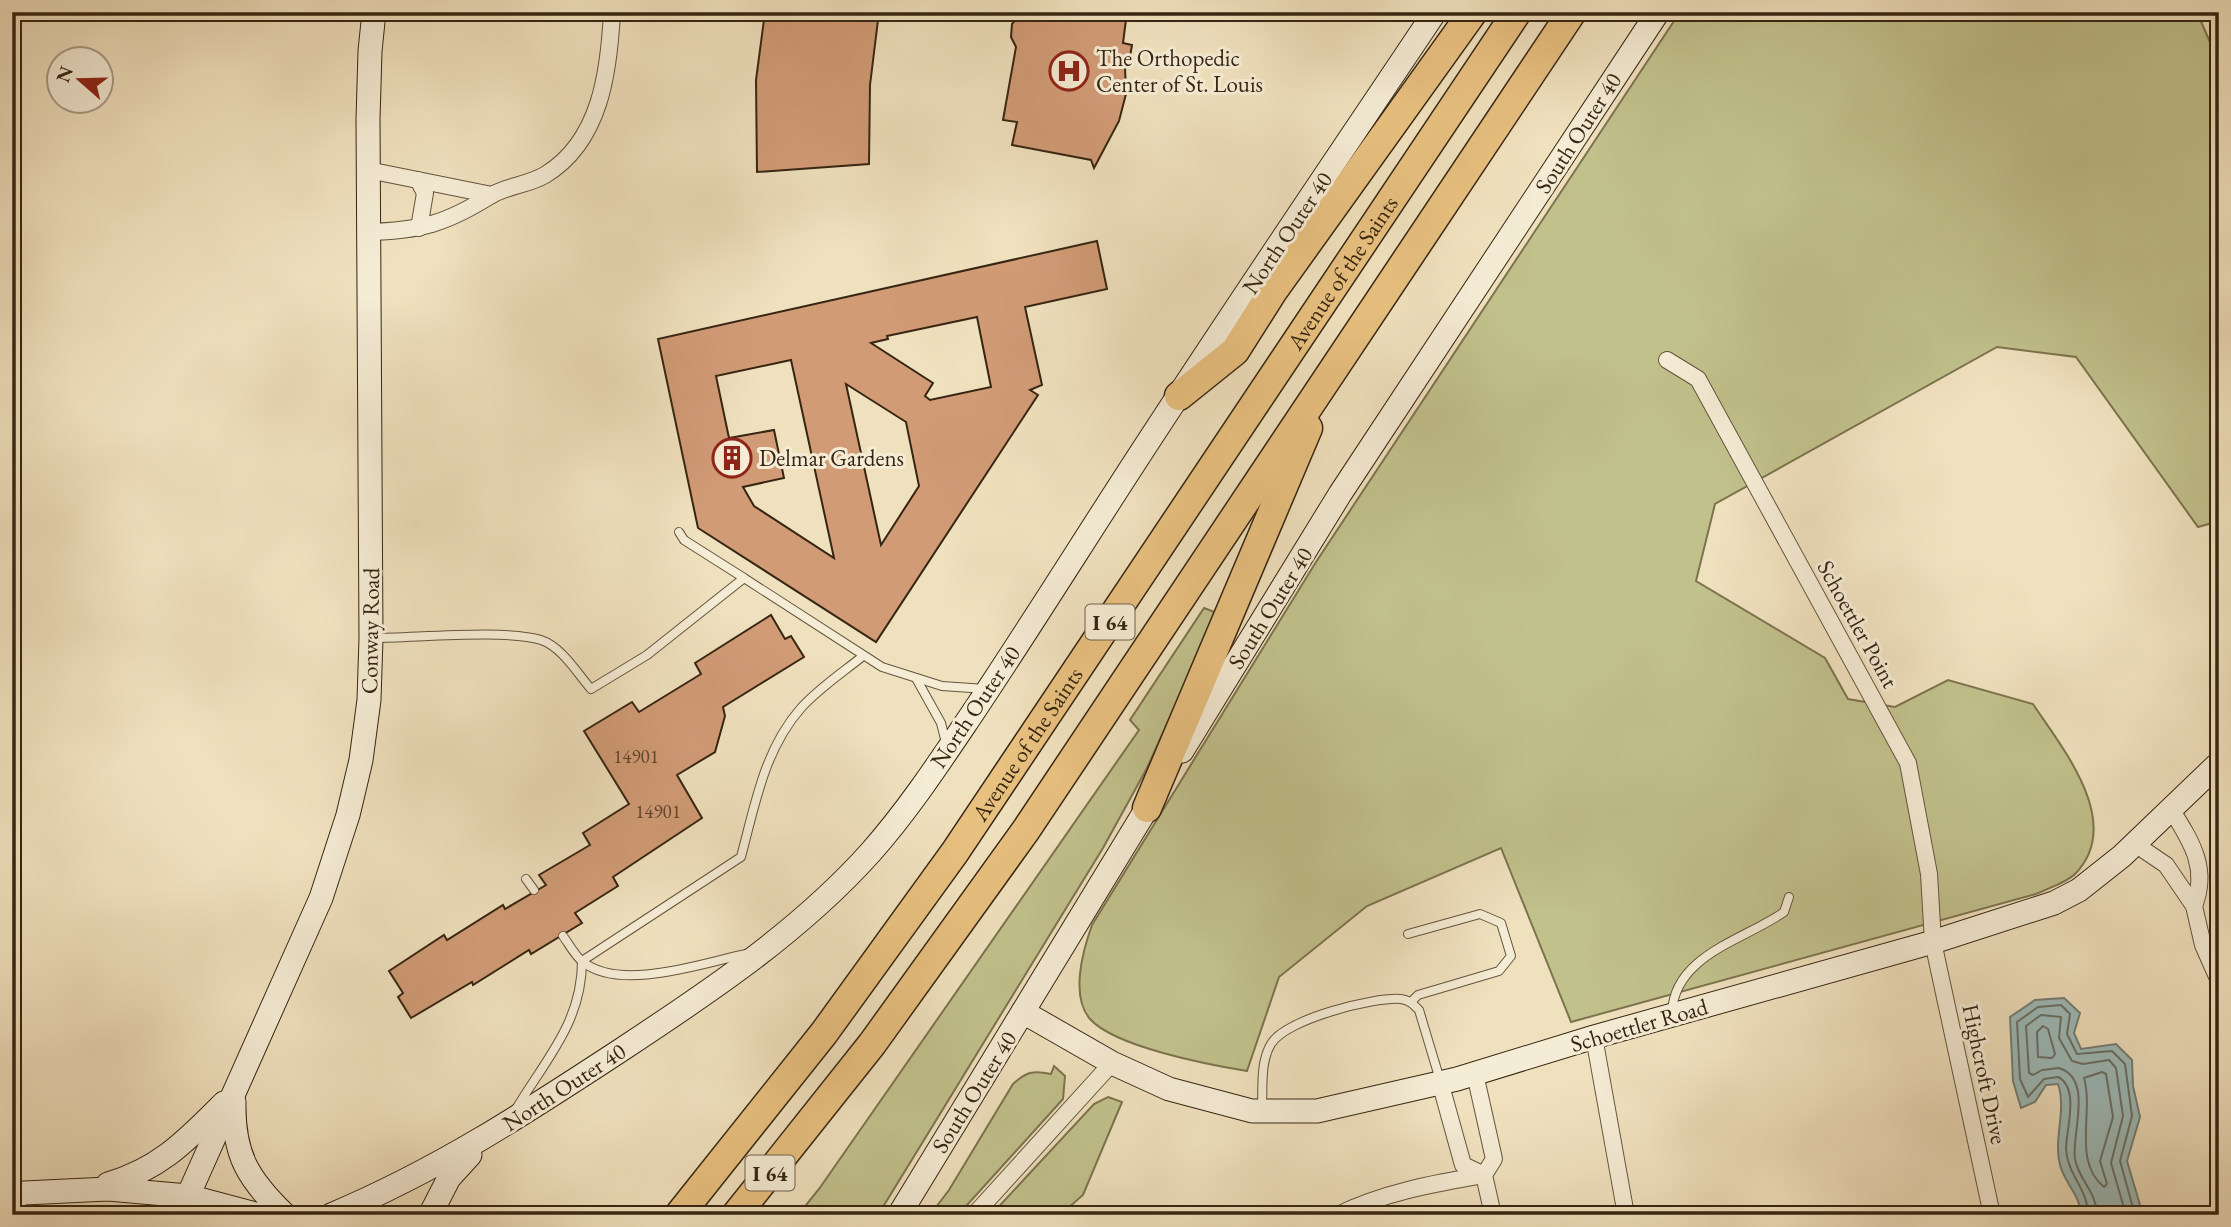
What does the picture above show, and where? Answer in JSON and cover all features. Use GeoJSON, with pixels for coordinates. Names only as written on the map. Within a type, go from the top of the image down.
{"type":"FeatureCollection","features":[{"type":"Feature","properties":{"kind":"highway"},"geometry":{"type":"LineString","coordinates":[[1179,396],[1235,351],[1273,291],[1472,12]]}},
{"type":"Feature","properties":{"kind":"highway","name":"Avenue of the Saints"},"geometry":{"type":"LineString","coordinates":[[679,1215],[824,1033],[956,852],[1517,12]]}},
{"type":"Feature","properties":{"kind":"highway","name":"Avenue of the Saints"},"geometry":{"type":"LineString","coordinates":[[736,1215],[872,1044],[988,884],[1572,12]]}},
{"type":"Feature","properties":{"kind":"highway"},"geometry":{"type":"LineString","coordinates":[[1147,808],[1330,374]]}},
{"type":"Feature","properties":{"kind":"street","name":"Conway Road"},"geometry":{"type":"LineString","coordinates":[[186,1205],[320,898],[348,815],[361,760],[368,712],[371,638],[368,170],[370,51],[374,12]]}},
{"type":"Feature","properties":{"kind":"street"},"geometry":{"type":"LineString","coordinates":[[368,232],[419,228],[463,214],[492,195],[546,174],[585,134],[599,103],[607,72],[612,12]]}},
{"type":"Feature","properties":{"kind":"street","name":"North Outer 40"},"geometry":{"type":"LineString","coordinates":[[331,1215],[396,1187],[484,1140],[509,1121],[688,1006],[764,951],[822,901],[868,855],[902,815],[989,689],[1179,396],[1435,12]]}},
{"type":"Feature","properties":{"kind":"street","name":"South Outer 40"},"geometry":{"type":"LineString","coordinates":[[899,1215],[1340,494],[1658,12]]}},
{"type":"Feature","properties":{"kind":"street"},"geometry":{"type":"LineString","coordinates":[[368,170],[492,195]]}},
{"type":"Feature","properties":{"kind":"street"},"geometry":{"type":"LineString","coordinates":[[418,180],[425,193],[419,228]]}},
{"type":"Feature","properties":{"kind":"street","name":"Schoettler Point"},"geometry":{"type":"LineString","coordinates":[[1667,360],[1698,379],[1908,763],[1929,874],[1933,942]]}},
{"type":"Feature","properties":{"kind":"street","name":"Schoettler Road"},"geometry":{"type":"LineString","coordinates":[[1023,1012],[1069,1036],[1111,1063],[1169,1089],[1218,1104],[1262,1111],[1317,1111],[1475,1074],[1594,1037],[1933,942],[2054,903],[2079,890],[2135,844],[2219,763]]}},
{"type":"Feature","properties":{"kind":"street"},"geometry":{"type":"LineString","coordinates":[[2171,809],[2192,845],[2200,870],[2202,886],[2194,906]]}},
{"type":"Feature","properties":{"kind":"street"},"geometry":{"type":"LineString","coordinates":[[2135,844],[2166,865],[2194,906],[2203,945],[2219,981]]}},
{"type":"Feature","properties":{"kind":"street","name":"Highcroft Drive"},"geometry":{"type":"LineString","coordinates":[[1933,942],[1992,1215]]}},
{"type":"Feature","properties":{"kind":"street"},"geometry":{"type":"LineString","coordinates":[[1594,1037],[1626,1215]]}},
{"type":"Feature","properties":{"kind":"street"},"geometry":{"type":"LineString","coordinates":[[974,1215],[1111,1063]]}},
{"type":"Feature","properties":{"kind":"street"},"geometry":{"type":"LineString","coordinates":[[1475,1074],[1494,1159],[1484,1175],[1493,1215]]}},
{"type":"Feature","properties":{"kind":"street"},"geometry":{"type":"LineString","coordinates":[[1440,1082],[1463,1165],[1484,1175]]}},
{"type":"Feature","properties":{"kind":"street"},"geometry":{"type":"LineString","coordinates":[[89,1190],[133,1177],[174,1153],[234,1093]]}},
{"type":"Feature","properties":{"kind":"street"},"geometry":{"type":"LineString","coordinates":[[234,1093],[233,1130],[245,1170],[259,1190],[285,1215]]}},
{"type":"Feature","properties":{"kind":"street"},"geometry":{"type":"LineString","coordinates":[[430,1215],[449,1178],[484,1140]]}},
{"type":"Feature","properties":{"kind":"street"},"geometry":{"type":"LineString","coordinates":[[1338,1215],[1359,1205],[1449,1180],[1484,1175]]}},
{"type":"Feature","properties":{"kind":"street"},"geometry":{"type":"LineString","coordinates":[[12,1197],[24,1193],[89,1190],[259,1215]]}},
{"type":"Feature","properties":{"kind":"lane"},"geometry":{"type":"LineString","coordinates":[[679,533],[684,540],[863,656],[916,680],[942,686],[989,689]]}},
{"type":"Feature","properties":{"kind":"lane"},"geometry":{"type":"LineString","coordinates":[[371,638],[518,636],[543,641],[562,655],[591,689],[647,654],[744,579]]}},
{"type":"Feature","properties":{"kind":"lane"},"geometry":{"type":"LineString","coordinates":[[582,961],[741,857],[764,769],[781,735],[801,708],[863,656]]}},
{"type":"Feature","properties":{"kind":"lane"},"geometry":{"type":"LineString","coordinates":[[916,680],[941,723],[947,751]]}},
{"type":"Feature","properties":{"kind":"lane"},"geometry":{"type":"LineString","coordinates":[[526,879],[534,890]]}},
{"type":"Feature","properties":{"kind":"lane"},"geometry":{"type":"LineString","coordinates":[[1672,1015],[1673,999],[1682,978],[1727,944],[1784,912],[1789,897]]}},
{"type":"Feature","properties":{"kind":"lane"},"geometry":{"type":"LineString","coordinates":[[1408,934],[1480,914],[1490,916],[1501,923],[1511,956],[1499,971],[1418,995],[1411,1002]]}},
{"type":"Feature","properties":{"kind":"lane"},"geometry":{"type":"LineString","coordinates":[[563,936],[582,961],[600,970],[652,975],[764,951]]}},
{"type":"Feature","properties":{"kind":"lane"},"geometry":{"type":"LineString","coordinates":[[509,1121],[558,1046],[582,988],[582,961]]}},
{"type":"Feature","properties":{"kind":"lane"},"geometry":{"type":"LineString","coordinates":[[1262,1111],[1265,1056],[1272,1042],[1298,1021],[1400,999],[1411,1002],[1419,1010],[1440,1082]]}},
{"type":"Feature","properties":{"kind":"green space"},"geometry":{"type":"Polygon","coordinates":[[[1680,12],[2197,12],[2219,63],[2219,521],[2198,527],[2076,357],[1997,347],[1715,504],[1696,581],[1825,658],[1848,699],[1895,707],[1948,680],[2033,704],[2084,786],[2094,832],[2089,854],[2075,874],[2036,894],[1571,1022],[1501,848],[1367,906],[1279,977],[1247,1071],[1164,1053],[1102,1029],[1090,1019],[1084,1009],[1079,986],[1082,960],[1092,925],[1316,562],[1680,12]]]}},
{"type":"Feature","properties":{"kind":"green space"},"geometry":{"type":"Polygon","coordinates":[[[1204,608],[1217,613],[1147,768],[1103,848],[878,1215],[798,1215],[819,1189],[1139,730],[1130,720],[1204,608]]]}},
{"type":"Feature","properties":{"kind":"green space"},"geometry":{"type":"Polygon","coordinates":[[[1054,1066],[1065,1076],[1063,1099],[958,1215],[930,1215],[949,1190],[1013,1084],[1030,1073],[1051,1074],[1054,1066]]]}},
{"type":"Feature","properties":{"kind":"green space"},"geometry":{"type":"Polygon","coordinates":[[[1108,1097],[1122,1102],[1083,1195],[1060,1215],[991,1215],[1094,1104],[1108,1097]]]}},
{"type":"Feature","properties":{"kind":"water"},"geometry":{"type":"Polygon","coordinates":[[[2064,998],[2080,1013],[2074,1033],[2081,1049],[2116,1044],[2132,1060],[2133,1086],[2140,1117],[2127,1161],[2143,1215],[2081,1215],[2058,1155],[2061,1104],[2058,1084],[2046,1085],[2035,1102],[2021,1108],[2013,1081],[2010,1017],[2035,1000],[2064,998]]]}},
{"type":"Feature","properties":{"kind":"building"},"geometry":{"type":"Polygon","coordinates":[[[765,12],[879,12],[870,85],[869,164],[757,172],[756,80],[765,12]]]}},
{"type":"Feature","properties":{"kind":"building"},"geometry":{"type":"Polygon","coordinates":[[[1038,12],[1127,12],[1123,43],[1132,45],[1128,68],[1125,67],[1126,94],[1119,121],[1094,168],[1091,160],[1012,145],[1017,122],[1003,120],[1016,47],[1011,37],[1012,24],[1017,18],[1037,18],[1038,12]]]}},
{"type":"Feature","properties":{"kind":"building","name":"Delmar Gardens"},"geometry":{"type":"Polygon","coordinates":[[[1097,241],[1107,289],[1025,307],[1042,385],[1030,390],[1038,395],[876,642],[698,528],[658,339],[1097,241]],[[977,317],[887,336],[888,339],[871,343],[933,383],[925,396],[930,400],[991,387],[977,317]],[[791,360],[716,376],[729,438],[774,430],[784,478],[743,487],[754,506],[834,558],[791,360]],[[846,384],[881,545],[919,486],[906,422],[846,384]]]}},
{"type":"Feature","properties":{"kind":"building"},"geometry":{"type":"Polygon","coordinates":[[[771,615],[785,639],[791,636],[804,657],[723,707],[725,716],[715,752],[677,775],[702,818],[613,877],[618,886],[575,913],[582,923],[531,954],[529,950],[473,985],[472,982],[411,1018],[398,997],[403,993],[389,971],[444,935],[447,940],[503,905],[505,909],[546,885],[539,875],[590,845],[583,833],[629,804],[584,731],[632,702],[639,712],[701,674],[695,663],[771,615]]]}},
{"type":"Feature","properties":{"kind":"place","name":"The Orthopedic Center of St. Louis"},"geometry":{"type":"Point","coordinates":[1069,71]}},
{"type":"Feature","properties":{"kind":"place","name":"Delmar Gardens"},"geometry":{"type":"Point","coordinates":[732,458]}}]}
